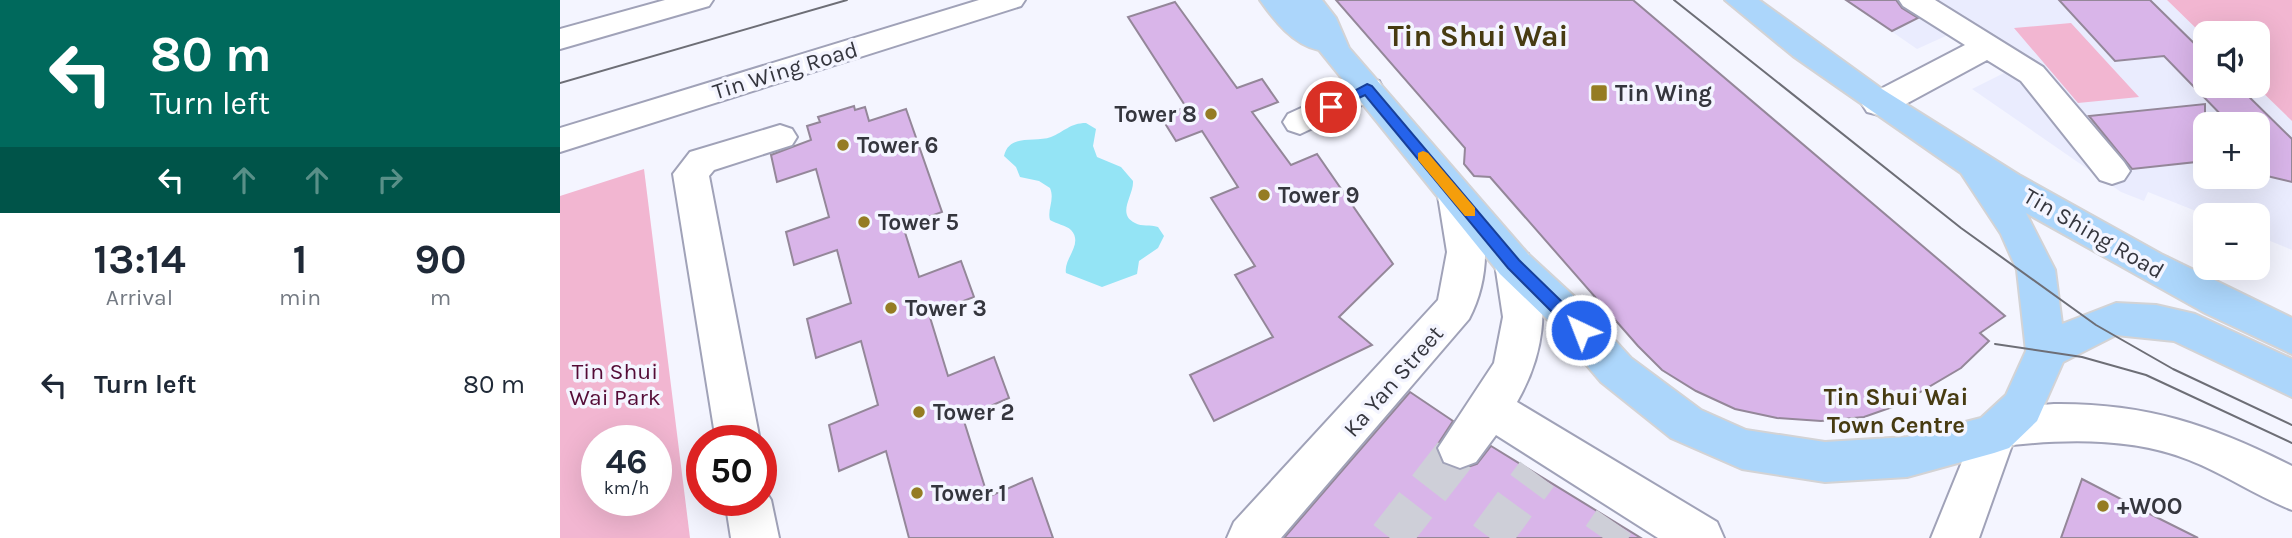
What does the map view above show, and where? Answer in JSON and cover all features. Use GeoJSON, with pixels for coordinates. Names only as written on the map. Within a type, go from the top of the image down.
{"type":"FeatureCollection","features":[{"type":"Feature","properties":{"kind":"main road"},"geometry":{"type":"LineString","coordinates":[[1275,0],[1299,27],[1335,51],[1514,264],[1564,311],[1616,370],[1686,424],[1742,449],[1825,462],[1908,457],[1999,430],[2022,408],[2047,351],[2096,325],[2116,320],[2156,321],[2203,334],[2292,379]]}},
{"type":"Feature","properties":{"kind":"main road"},"geometry":{"type":"LineString","coordinates":[[1306,0],[1321,18],[1335,51]]}},
{"type":"Feature","properties":{"kind":"main road","name":"Tin Shing Road"},"geometry":{"type":"LineString","coordinates":[[1740,0],[1806,53],[1879,104],[1973,163],[2183,284],[2292,337]]}},
{"type":"Feature","properties":{"kind":"main road","name":"Tin Shing Road"},"geometry":{"type":"LineString","coordinates":[[1973,163],[2016,228],[2033,262],[2040,286],[2040,330],[2047,351]]}},
{"type":"Feature","properties":{"kind":"street"},"geometry":{"type":"LineString","coordinates":[[560,38],[698,0]]}},
{"type":"Feature","properties":{"kind":"street","name":"Tin Wing Road"},"geometry":{"type":"LineString","coordinates":[[560,116],[953,0]]}},
{"type":"Feature","properties":{"kind":"street","name":"Tin Wing Road"},"geometry":{"type":"LineString","coordinates":[[560,140],[1010,0]]}},
{"type":"Feature","properties":{"kind":"street"},"geometry":{"type":"LineString","coordinates":[[1914,0],[2032,74],[2112,171]]}},
{"type":"Feature","properties":{"kind":"street"},"geometry":{"type":"LineString","coordinates":[[1879,104],[1988,46]]}},
{"type":"Feature","properties":{"kind":"street"},"geometry":{"type":"LineString","coordinates":[[1300,122],[1367,89]]}},
{"type":"Feature","properties":{"kind":"street"},"geometry":{"type":"LineString","coordinates":[[735,425],[691,174],[702,162],[780,137]]}},
{"type":"Feature","properties":{"kind":"street","name":"Ka Yan Street"},"geometry":{"type":"LineString","coordinates":[[1251,538],[1455,308],[1464,284],[1468,257],[1466,233],[1456,196]]}},
{"type":"Feature","properties":{"kind":"street"},"geometry":{"type":"LineString","coordinates":[[1461,448],[1509,380],[1520,350],[1522,289],[1514,264]]}},
{"type":"Feature","properties":{"kind":"street"},"geometry":{"type":"LineString","coordinates":[[1491,409],[1546,461],[1623,508],[1700,538]]}},
{"type":"Feature","properties":{"kind":"street"},"geometry":{"type":"LineString","coordinates":[[1952,530],[1999,430],[2054,421],[2103,423],[2203,445],[2292,489]]}},
{"type":"Feature","properties":{"kind":"street"},"geometry":{"type":"LineString","coordinates":[[751,516],[755,538]]}},
{"type":"Feature","properties":{"kind":"shaded area"},"geometry":{"type":"Polygon","coordinates":[[[1846,0],[2167,0],[2193,25],[2193,98],[2268,98],[2292,121],[2292,250],[2270,241],[2270,203],[2193,203],[2193,210],[2148,192],[2144,201],[2121,192],[1972,89],[2026,62],[1970,25],[1917,49],[1846,0]]]}},
{"type":"Feature","properties":{"kind":"green space"},"geometry":{"type":"Polygon","coordinates":[[[2167,0],[2292,0],[2292,121],[2268,98],[2270,21],[2193,21],[2193,25],[2167,0]]]}},
{"type":"Feature","properties":{"kind":"green space"},"geometry":{"type":"Polygon","coordinates":[[[2071,23],[2139,97],[2078,103],[2014,28],[2071,23]]]}},
{"type":"Feature","properties":{"kind":"green space","name":"Tin Shui Wai Park"},"geometry":{"type":"Polygon","coordinates":[[[644,169],[690,538],[560,538],[560,196],[644,169]]]}},
{"type":"Feature","properties":{"kind":"water"},"geometry":{"type":"Polygon","coordinates":[[[1086,123],[1096,129],[1093,146],[1097,157],[1121,167],[1133,181],[1127,215],[1138,224],[1158,227],[1164,236],[1158,248],[1139,261],[1137,274],[1102,287],[1066,273],[1067,262],[1074,246],[1074,235],[1069,228],[1050,220],[1050,188],[1039,181],[1020,177],[1016,167],[1004,156],[1011,144],[1017,141],[1045,139],[1071,126],[1086,123]]]}},
{"type":"Feature","properties":{"kind":"building"},"geometry":{"type":"Polygon","coordinates":[[[1336,0],[1633,0],[2005,316],[1980,333],[1989,341],[1961,368],[1898,405],[1864,417],[1821,421],[1777,418],[1735,409],[1696,391],[1662,370],[1638,346],[1490,177],[1474,176],[1464,164],[1465,148],[1336,0]]]}},
{"type":"Feature","properties":{"kind":"building"},"geometry":{"type":"Polygon","coordinates":[[[1846,0],[1896,0],[1902,8],[1918,18],[1892,31],[1846,0]]]}},
{"type":"Feature","properties":{"kind":"building"},"geometry":{"type":"Polygon","coordinates":[[[2059,0],[2150,0],[2193,42],[2193,86],[2164,56],[2115,61],[2059,0]]]}},
{"type":"Feature","properties":{"kind":"building"},"geometry":{"type":"Polygon","coordinates":[[[1175,2],[1237,88],[1262,79],[1278,102],[1252,112],[1291,165],[1317,154],[1393,264],[1339,317],[1372,345],[1214,421],[1190,375],[1273,337],[1235,275],[1255,266],[1211,198],[1238,187],[1202,131],[1176,141],[1161,117],[1186,107],[1128,17],[1175,2]]]}},
{"type":"Feature","properties":{"kind":"building"},"geometry":{"type":"Polygon","coordinates":[[[2205,98],[2250,98],[2264,112],[2218,112],[2205,98]]]}},
{"type":"Feature","properties":{"kind":"building"},"geometry":{"type":"Polygon","coordinates":[[[2205,104],[2205,112],[2193,112],[2193,162],[2132,169],[2089,116],[2205,104]]]}},
{"type":"Feature","properties":{"kind":"building"},"geometry":{"type":"Polygon","coordinates":[[[854,106],[855,110],[865,107],[869,121],[906,109],[942,212],[903,226],[919,277],[961,261],[974,297],[929,314],[948,376],[994,357],[1009,398],[963,418],[988,497],[1032,478],[1053,538],[909,538],[886,451],[839,471],[829,425],[878,405],[861,341],[816,358],[807,319],[851,303],[837,250],[794,265],[786,232],[829,217],[816,169],[777,182],[771,155],[811,140],[807,126],[820,122],[818,117],[854,106]]]}},
{"type":"Feature","properties":{"kind":"building"},"geometry":{"type":"Polygon","coordinates":[[[2270,117],[2292,139],[2292,182],[2270,177],[2270,117]]]}},
{"type":"Feature","properties":{"kind":"building"},"geometry":{"type":"Polygon","coordinates":[[[1410,392],[1453,421],[1436,447],[1443,464],[1459,470],[1477,464],[1491,446],[1641,538],[1284,538],[1410,392]]]}},
{"type":"Feature","properties":{"kind":"building","name":"+WOO"},"geometry":{"type":"Polygon","coordinates":[[[2082,479],[2148,513],[2198,538],[2061,538],[2082,479]]]}},
{"type":"Feature","properties":{"kind":"tunnel"},"geometry":{"type":"LineString","coordinates":[[1390,538],[1460,448]]}},
{"type":"Feature","properties":{"kind":"tunnel"},"geometry":{"type":"LineString","coordinates":[[1490,538],[1537,474]]}},
{"type":"Feature","properties":{"kind":"tunnel"},"geometry":{"type":"LineString","coordinates":[[1603,538],[1614,522]]}},
{"type":"Feature","properties":{"kind":"tram line"},"geometry":{"type":"LineString","coordinates":[[560,83],[847,0]]}},
{"type":"Feature","properties":{"kind":"tram line"},"geometry":{"type":"LineString","coordinates":[[1674,0],[1961,228],[2096,325],[2173,369],[2292,425]]}},
{"type":"Feature","properties":{"kind":"tram line"},"geometry":{"type":"LineString","coordinates":[[1995,344],[2082,357],[2146,375],[2292,443]]}},
{"type":"Feature","properties":{"kind":"slow traffic"},"geometry":{"type":"LineString","coordinates":[[1423,156],[1470,212]]}},
{"type":"Feature","properties":{"kind":"place","name":"Tin Wing"},"geometry":{"type":"Point","coordinates":[1599,93]}},
{"type":"Feature","properties":{"kind":"place","name":"Tower 8"},"geometry":{"type":"Point","coordinates":[1211,114]}},
{"type":"Feature","properties":{"kind":"place","name":"Tower 6"},"geometry":{"type":"Point","coordinates":[843,145]}},
{"type":"Feature","properties":{"kind":"place","name":"Tower 9"},"geometry":{"type":"Point","coordinates":[1264,195]}},
{"type":"Feature","properties":{"kind":"place","name":"Tower 5"},"geometry":{"type":"Point","coordinates":[864,222]}},
{"type":"Feature","properties":{"kind":"place","name":"Tower 3"},"geometry":{"type":"Point","coordinates":[891,308]}},
{"type":"Feature","properties":{"kind":"place","name":"Tower 2"},"geometry":{"type":"Point","coordinates":[919,412]}},
{"type":"Feature","properties":{"kind":"place","name":"Tower 1"},"geometry":{"type":"Point","coordinates":[917,493]}},
{"type":"Feature","properties":{"kind":"place","name":"+WOO"},"geometry":{"type":"Point","coordinates":[2103,506]}},
{"type":"Feature","properties":{"kind":"district","name":"Tin Shui Wai"},"geometry":{"type":"Point","coordinates":[1478,36]}},
{"type":"Feature","properties":{"kind":"district","name":"Tin Shui Wai Town Centre"},"geometry":{"type":"Point","coordinates":[1896,411]}},
{"type":"Feature","properties":{"kind":"route"},"geometry":{"type":"LineString","coordinates":[[1331,107],[1367,89],[1514,264],[1581,330]]}}]}
